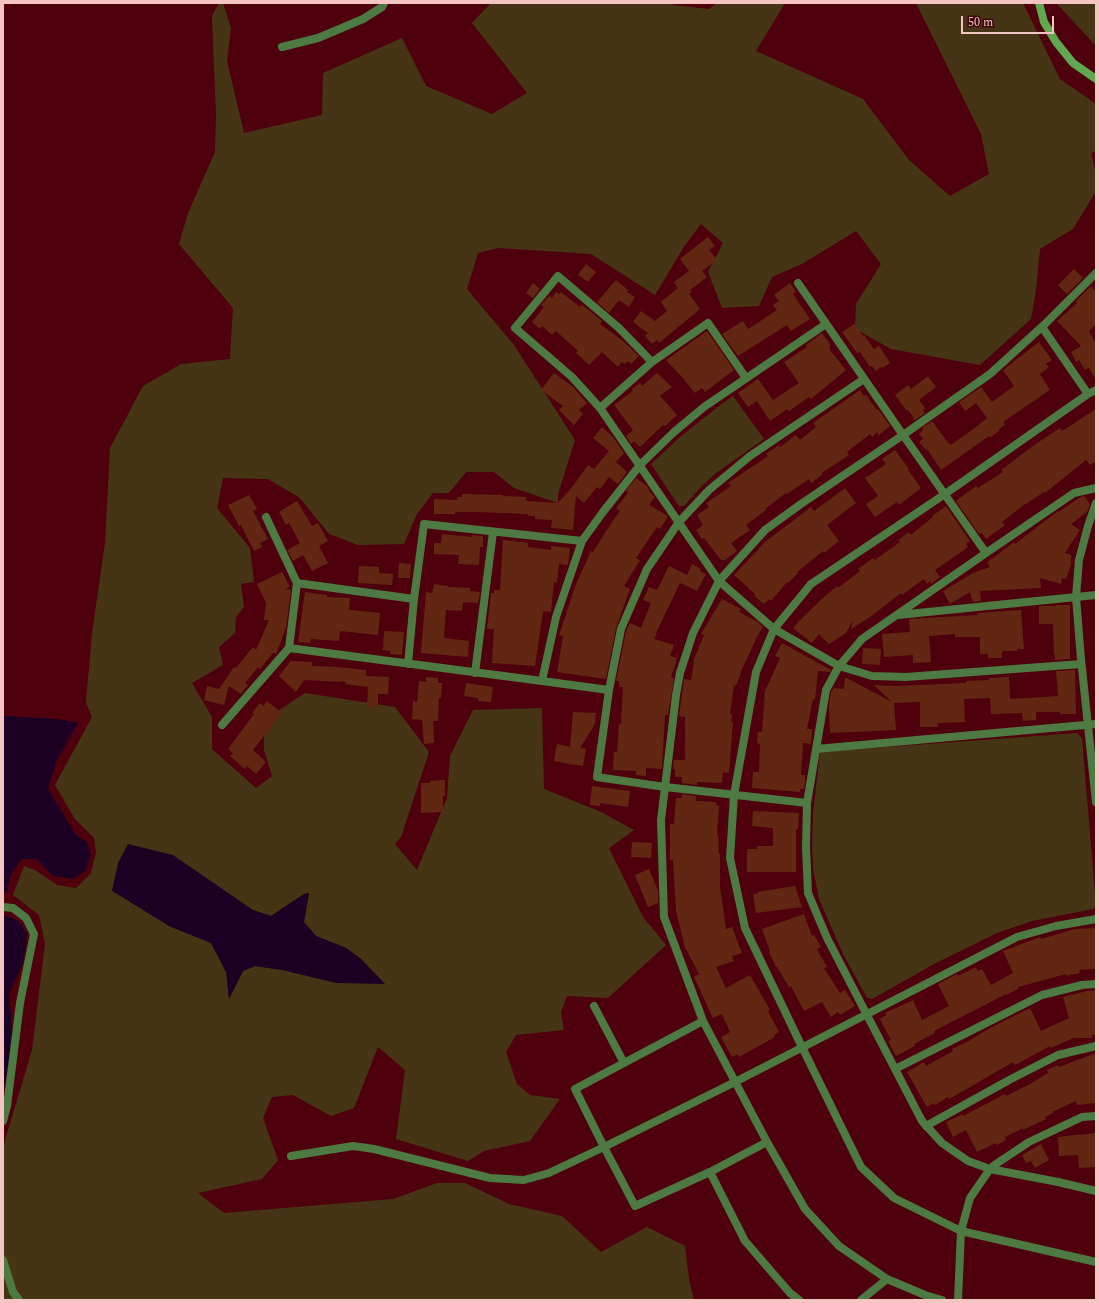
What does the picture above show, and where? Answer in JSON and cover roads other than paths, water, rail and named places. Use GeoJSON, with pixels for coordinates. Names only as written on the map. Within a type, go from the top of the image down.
{"type":"FeatureCollection","features":[{"type":"Feature","properties":{"kind":"street"},"geometry":{"type":"LineString","coordinates":[[282,47],[318,38],[363,19],[382,7],[384,3]]}},
{"type":"Feature","properties":{"kind":"street"},"geometry":{"type":"LineString","coordinates":[[1038,3],[1044,22],[1056,42],[1073,63],[1096,79]]}},
{"type":"Feature","properties":{"kind":"street"},"geometry":{"type":"LineString","coordinates":[[942,1300],[925,1295],[887,1279],[839,1246],[805,1209],[766,1142],[703,1021],[664,917],[660,820],[676,695],[680,673],[693,634],[719,581],[765,530],[990,374],[1045,324],[1096,273]]}},
{"type":"Feature","properties":{"kind":"street"},"geometry":{"type":"LineString","coordinates":[[652,362],[619,328],[558,276],[515,328],[572,377],[600,408],[719,581],[774,629],[838,666],[872,676],[906,677],[1081,664]]}},
{"type":"Feature","properties":{"kind":"street"},"geometry":{"type":"LineString","coordinates":[[798,283],[986,553]]}},
{"type":"Feature","properties":{"kind":"street"},"geometry":{"type":"LineString","coordinates":[[600,408],[652,362],[708,324],[746,378]]}},
{"type":"Feature","properties":{"kind":"street"},"geometry":{"type":"LineString","coordinates":[[542,681],[556,617],[582,541],[640,465],[674,432],[704,407],[826,324]]}},
{"type":"Feature","properties":{"kind":"street"},"geometry":{"type":"LineString","coordinates":[[1045,324],[1042,327],[1088,394]]}},
{"type":"Feature","properties":{"kind":"street"},"geometry":{"type":"LineString","coordinates":[[807,803],[665,787],[597,777],[609,690],[621,628],[647,569],[679,522],[709,490],[750,456],[864,379]]}},
{"type":"Feature","properties":{"kind":"street"},"geometry":{"type":"LineString","coordinates":[[1096,390],[811,584],[774,629],[756,672],[734,795],[730,858],[745,928],[861,1167],[894,1198],[961,1231],[1096,1262]]}},
{"type":"Feature","properties":{"kind":"street"},"geometry":{"type":"LineString","coordinates":[[1096,488],[1074,492],[862,639],[838,666],[826,690],[807,803],[806,847],[808,893],[827,938],[922,1121],[926,1126],[942,1143],[968,1161],[990,1169],[1096,1190]]}},
{"type":"Feature","properties":{"kind":"street"},"geometry":{"type":"LineString","coordinates":[[1096,503],[1079,560],[1076,597],[1081,664],[1092,725],[1096,802]]}},
{"type":"Feature","properties":{"kind":"street"},"geometry":{"type":"LineString","coordinates":[[222,725],[289,648],[297,583],[266,517]]}},
{"type":"Feature","properties":{"kind":"street"},"geometry":{"type":"LineString","coordinates":[[408,664],[414,599],[424,524],[582,541]]}},
{"type":"Feature","properties":{"kind":"street"},"geometry":{"type":"LineString","coordinates":[[475,672],[493,532]]}},
{"type":"Feature","properties":{"kind":"street"},"geometry":{"type":"LineString","coordinates":[[297,583],[414,599]]}},
{"type":"Feature","properties":{"kind":"street"},"geometry":{"type":"LineString","coordinates":[[897,615],[1096,595]]}},
{"type":"Feature","properties":{"kind":"street"},"geometry":{"type":"LineString","coordinates":[[289,648],[609,690]]}},
{"type":"Feature","properties":{"kind":"street"},"geometry":{"type":"LineString","coordinates":[[816,749],[1092,725]]}},
{"type":"Feature","properties":{"kind":"street"},"geometry":{"type":"LineString","coordinates":[[3,907],[12,908],[26,918],[34,934],[20,1002],[7,1106],[3,1121]]}},
{"type":"Feature","properties":{"kind":"street"},"geometry":{"type":"LineString","coordinates":[[291,1156],[353,1146],[374,1149],[490,1178],[524,1180],[549,1173],[735,1082],[1016,937],[1056,926],[1096,919]]}},
{"type":"Feature","properties":{"kind":"street"},"geometry":{"type":"LineString","coordinates":[[895,1069],[1042,995],[1082,985],[1096,984]]}},
{"type":"Feature","properties":{"kind":"street"},"geometry":{"type":"LineString","coordinates":[[594,1006],[624,1063]]}},
{"type":"Feature","properties":{"kind":"street"},"geometry":{"type":"LineString","coordinates":[[703,1021],[575,1089],[604,1147],[635,1206],[710,1172],[766,1142]]}},
{"type":"Feature","properties":{"kind":"street"},"geometry":{"type":"LineString","coordinates":[[926,1126],[1058,1055],[1096,1046]]}},
{"type":"Feature","properties":{"kind":"street"},"geometry":{"type":"LineString","coordinates":[[958,1300],[961,1231],[970,1198],[990,1169],[1029,1142],[1082,1118],[1096,1116]]}},
{"type":"Feature","properties":{"kind":"street"},"geometry":{"type":"LineString","coordinates":[[710,1172],[745,1241],[790,1293],[799,1300]]}},
{"type":"Feature","properties":{"kind":"street"},"geometry":{"type":"LineString","coordinates":[[3,1260],[13,1292],[18,1300]]}},
{"type":"Feature","properties":{"kind":"street"},"geometry":{"type":"LineString","coordinates":[[861,1300],[887,1279]]}}]}
